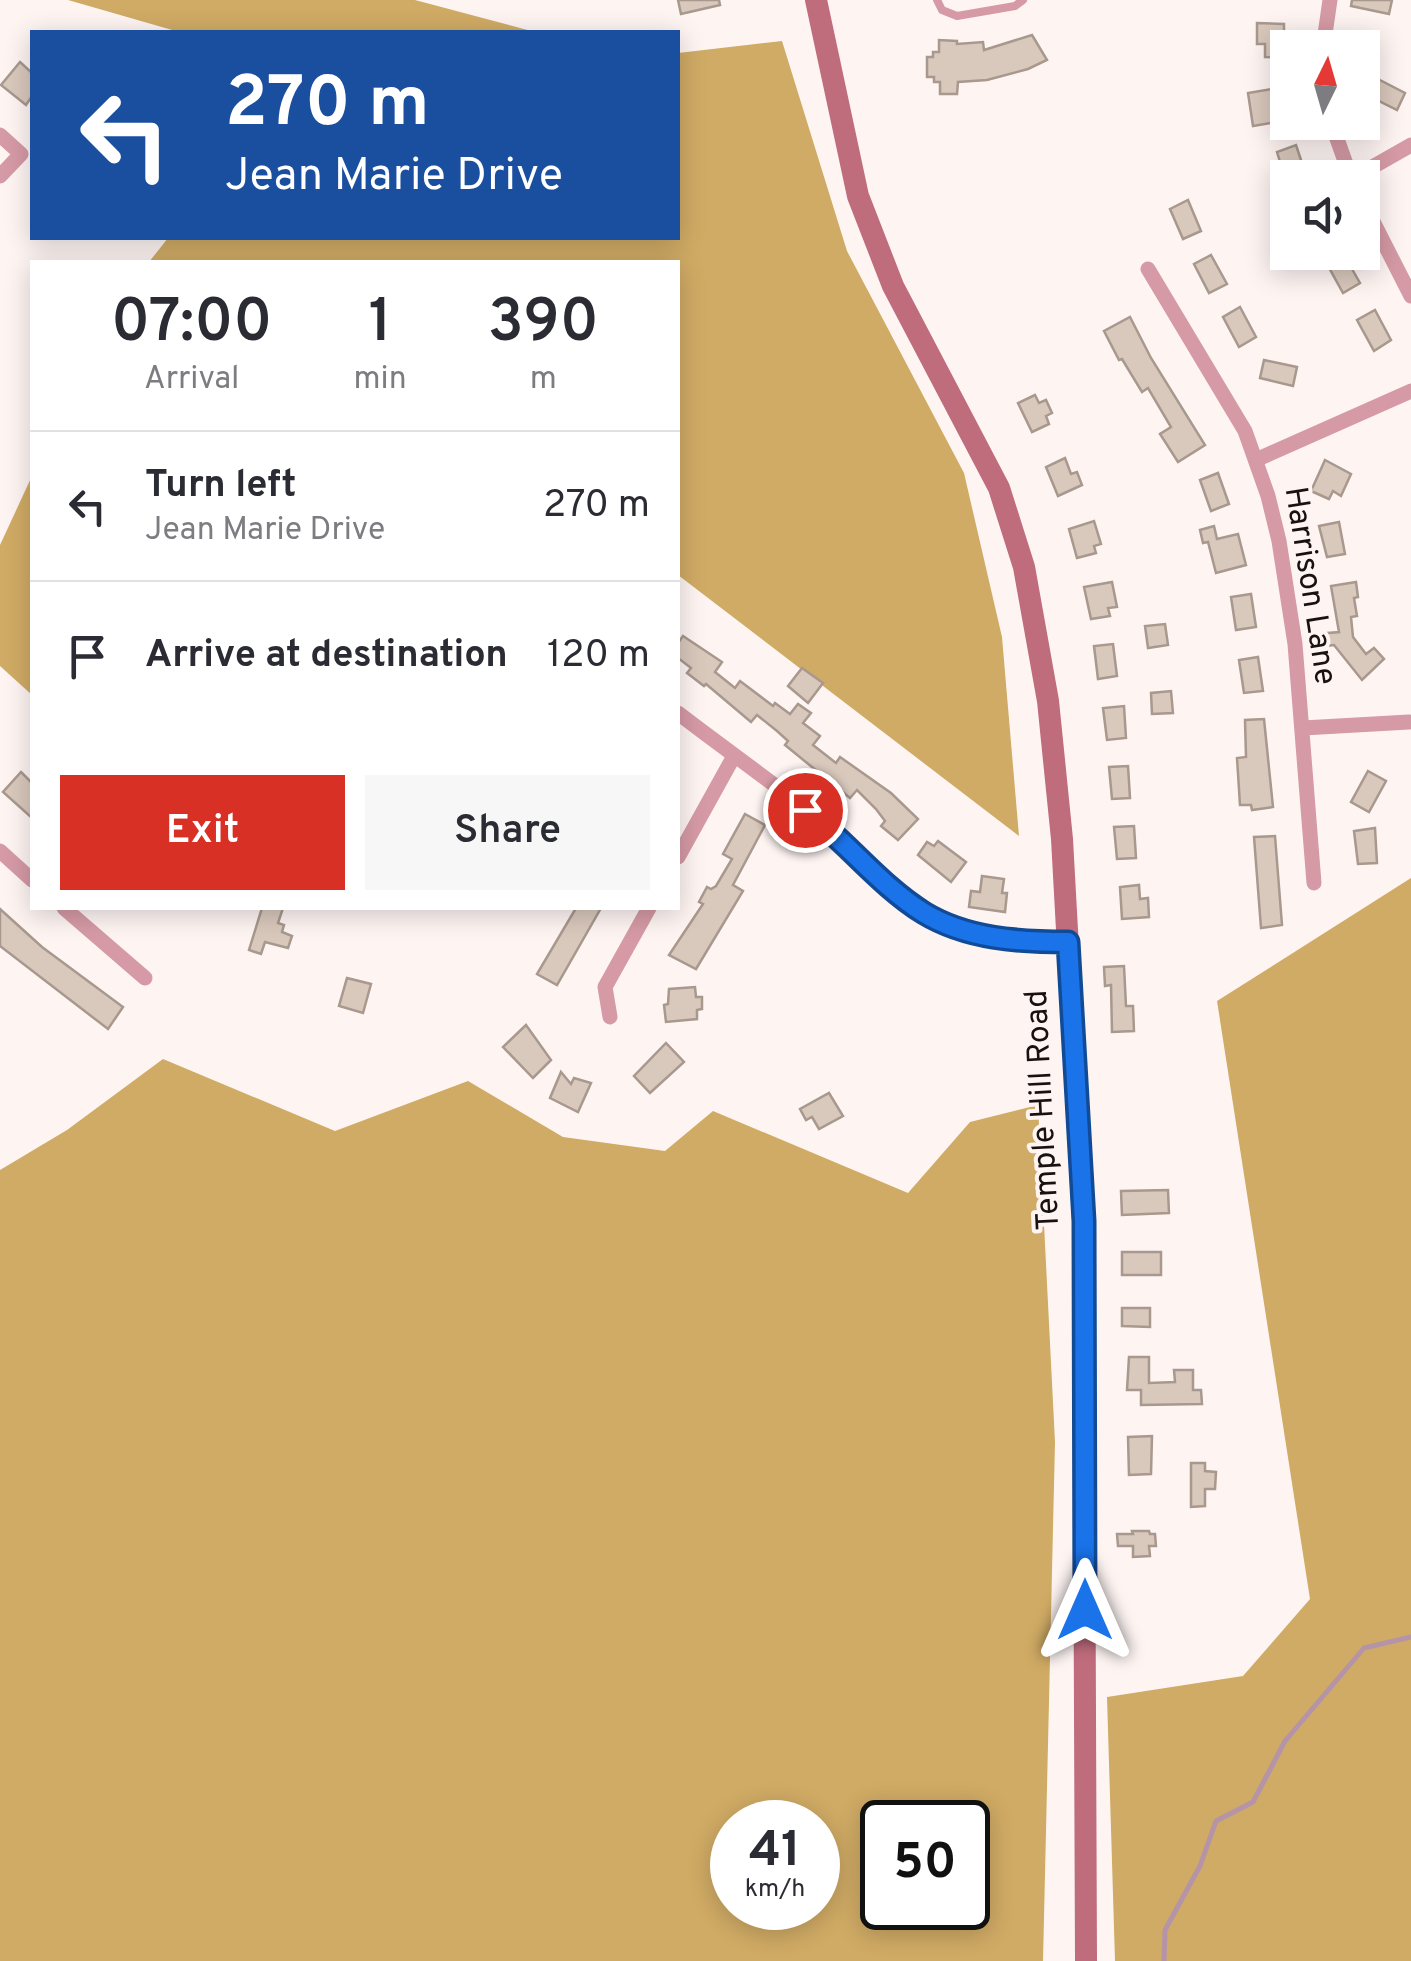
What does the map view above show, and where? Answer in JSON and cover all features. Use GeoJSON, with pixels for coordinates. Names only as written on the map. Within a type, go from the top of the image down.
{"type":"FeatureCollection","features":[{"type":"Feature","properties":{"kind":"main road","name":"Temple Hill Road"},"geometry":{"type":"LineString","coordinates":[[816,0],[858,196],[893,286],[999,488],[1024,567],[1048,702],[1068,942],[1084,1221],[1086,1961]]}},
{"type":"Feature","properties":{"kind":"street"},"geometry":{"type":"LineString","coordinates":[[1326,30],[1330,0]]}},
{"type":"Feature","properties":{"kind":"street"},"geometry":{"type":"LineString","coordinates":[[0,134],[21,154],[0,176]]}},
{"type":"Feature","properties":{"kind":"street"},"geometry":{"type":"LineString","coordinates":[[1380,163],[1411,146]]}},
{"type":"Feature","properties":{"kind":"street"},"geometry":{"type":"LineString","coordinates":[[1380,235],[1411,296]]}},
{"type":"Feature","properties":{"kind":"street","name":"Harrison Lane"},"geometry":{"type":"LineString","coordinates":[[1148,269],[1258,459],[1286,578],[1303,728],[1314,883]]}},
{"type":"Feature","properties":{"kind":"street"},"geometry":{"type":"LineString","coordinates":[[1258,459],[1411,392]]}},
{"type":"Feature","properties":{"kind":"street"},"geometry":{"type":"LineString","coordinates":[[680,715],[838,835],[888,885],[925,914],[984,936],[1019,942],[1068,942]]}},
{"type":"Feature","properties":{"kind":"street"},"geometry":{"type":"LineString","coordinates":[[1303,728],[1409,722]]}},
{"type":"Feature","properties":{"kind":"street"},"geometry":{"type":"LineString","coordinates":[[680,853],[734,756]]}},
{"type":"Feature","properties":{"kind":"street"},"geometry":{"type":"LineString","coordinates":[[0,852],[30,878]]}},
{"type":"Feature","properties":{"kind":"street"},"geometry":{"type":"LineString","coordinates":[[66,910],[145,978]]}},
{"type":"Feature","properties":{"kind":"street"},"geometry":{"type":"LineString","coordinates":[[610,1017],[605,987],[648,910]]}},
{"type":"Feature","properties":{"kind":"lane"},"geometry":{"type":"LineString","coordinates":[[937,0],[942,10],[957,16],[1015,6],[1022,0]]}},
{"type":"Feature","properties":{"kind":"shaded area"},"geometry":{"type":"Polygon","coordinates":[[[68,0],[415,0],[528,30],[172,30],[68,0]]]}},
{"type":"Feature","properties":{"kind":"shaded area"},"geometry":{"type":"Polygon","coordinates":[[[782,41],[847,251],[964,473],[1002,637],[1019,836],[680,577],[680,260],[151,260],[166,240],[680,240],[680,53],[782,41]]]}},
{"type":"Feature","properties":{"kind":"shaded area"},"geometry":{"type":"Polygon","coordinates":[[[30,480],[30,693],[0,666],[0,545],[30,480]]]}},
{"type":"Feature","properties":{"kind":"shaded area"},"geometry":{"type":"Polygon","coordinates":[[[1411,878],[1411,1961],[1115,1961],[1107,1697],[1243,1676],[1310,1599],[1217,1001],[1411,878]]]}},
{"type":"Feature","properties":{"kind":"shaded area"},"geometry":{"type":"Polygon","coordinates":[[[163,1059],[335,1131],[468,1081],[563,1137],[665,1151],[713,1111],[908,1193],[970,1122],[1038,1105],[1055,1442],[1043,1961],[0,1961],[0,1170],[67,1130],[163,1059]]]}},
{"type":"Feature","properties":{"kind":"building"},"geometry":{"type":"Polygon","coordinates":[[[678,0],[719,0],[720,5],[681,14],[678,0]]]}},
{"type":"Feature","properties":{"kind":"building"},"geometry":{"type":"Polygon","coordinates":[[[1352,0],[1392,0],[1389,14],[1351,6],[1352,0]]]}},
{"type":"Feature","properties":{"kind":"building"},"geometry":{"type":"Polygon","coordinates":[[[1257,23],[1284,24],[1284,30],[1270,30],[1270,57],[1265,57],[1265,44],[1257,44],[1257,23]]]}},
{"type":"Feature","properties":{"kind":"building"},"geometry":{"type":"Polygon","coordinates":[[[1032,35],[1047,60],[1028,69],[987,80],[958,82],[957,94],[940,94],[940,82],[927,77],[927,57],[939,52],[939,40],[957,44],[983,42],[984,50],[1032,35]]]}},
{"type":"Feature","properties":{"kind":"building"},"geometry":{"type":"Polygon","coordinates":[[[20,62],[30,71],[30,99],[26,105],[1,85],[20,62]]]}},
{"type":"Feature","properties":{"kind":"building"},"geometry":{"type":"Polygon","coordinates":[[[1380,80],[1405,93],[1397,110],[1380,102],[1380,80]]]}},
{"type":"Feature","properties":{"kind":"building"},"geometry":{"type":"Polygon","coordinates":[[[1270,89],[1270,123],[1253,126],[1248,93],[1270,89]]]}},
{"type":"Feature","properties":{"kind":"building"},"geometry":{"type":"Polygon","coordinates":[[[1296,145],[1301,160],[1279,160],[1277,152],[1296,145]]]}},
{"type":"Feature","properties":{"kind":"building"},"geometry":{"type":"Polygon","coordinates":[[[1188,200],[1201,231],[1183,239],[1170,209],[1188,200]]]}},
{"type":"Feature","properties":{"kind":"building"},"geometry":{"type":"Polygon","coordinates":[[[1211,255],[1227,284],[1209,293],[1194,264],[1211,255]]]}},
{"type":"Feature","properties":{"kind":"building"},"geometry":{"type":"Polygon","coordinates":[[[1330,270],[1353,270],[1360,283],[1343,293],[1330,270]]]}},
{"type":"Feature","properties":{"kind":"building"},"geometry":{"type":"Polygon","coordinates":[[[1240,307],[1256,337],[1239,347],[1223,317],[1240,307]]]}},
{"type":"Feature","properties":{"kind":"building"},"geometry":{"type":"Polygon","coordinates":[[[1375,310],[1391,340],[1374,351],[1357,320],[1375,310]]]}},
{"type":"Feature","properties":{"kind":"building"},"geometry":{"type":"Polygon","coordinates":[[[1130,317],[1205,445],[1178,462],[1160,434],[1171,427],[1148,388],[1142,392],[1122,359],[1119,360],[1104,331],[1130,317]]]}},
{"type":"Feature","properties":{"kind":"building"},"geometry":{"type":"Polygon","coordinates":[[[1264,360],[1297,367],[1293,386],[1260,378],[1264,360]]]}},
{"type":"Feature","properties":{"kind":"building"},"geometry":{"type":"Polygon","coordinates":[[[1035,395],[1039,403],[1046,400],[1052,413],[1046,416],[1049,424],[1032,432],[1018,403],[1035,395]]]}},
{"type":"Feature","properties":{"kind":"building"},"geometry":{"type":"Polygon","coordinates":[[[1065,458],[1071,474],[1077,472],[1082,485],[1058,496],[1046,467],[1065,458]]]}},
{"type":"Feature","properties":{"kind":"building"},"geometry":{"type":"Polygon","coordinates":[[[1325,460],[1351,474],[1341,496],[1333,491],[1329,499],[1311,491],[1325,460]]]}},
{"type":"Feature","properties":{"kind":"building"},"geometry":{"type":"Polygon","coordinates":[[[1218,473],[1229,504],[1211,511],[1200,480],[1218,473]]]}},
{"type":"Feature","properties":{"kind":"building"},"geometry":{"type":"Polygon","coordinates":[[[1094,521],[1101,544],[1094,546],[1096,553],[1077,558],[1069,529],[1094,521]]]}},
{"type":"Feature","properties":{"kind":"building"},"geometry":{"type":"Polygon","coordinates":[[[1339,522],[1345,554],[1327,557],[1319,526],[1339,522]]]}},
{"type":"Feature","properties":{"kind":"building"},"geometry":{"type":"Polygon","coordinates":[[[1214,526],[1217,539],[1238,534],[1246,565],[1216,573],[1208,542],[1203,543],[1200,530],[1214,526]]]}},
{"type":"Feature","properties":{"kind":"building"},"geometry":{"type":"Polygon","coordinates":[[[1112,582],[1117,607],[1108,608],[1110,616],[1091,619],[1084,587],[1112,582]]]}},
{"type":"Feature","properties":{"kind":"building"},"geometry":{"type":"Polygon","coordinates":[[[1356,582],[1357,616],[1351,617],[1353,637],[1366,654],[1374,648],[1384,659],[1362,680],[1334,645],[1318,647],[1316,634],[1339,632],[1331,586],[1356,582]]]}},
{"type":"Feature","properties":{"kind":"building"},"geometry":{"type":"Polygon","coordinates":[[[1251,594],[1256,627],[1236,630],[1231,597],[1251,594]]]}},
{"type":"Feature","properties":{"kind":"building"},"geometry":{"type":"Polygon","coordinates":[[[1165,624],[1168,645],[1148,648],[1145,626],[1165,624]]]}},
{"type":"Feature","properties":{"kind":"building"},"geometry":{"type":"Polygon","coordinates":[[[683,636],[722,662],[715,672],[735,688],[740,681],[790,714],[798,704],[811,713],[803,723],[820,736],[813,745],[836,763],[840,757],[891,793],[918,819],[898,840],[881,826],[885,821],[857,790],[850,798],[785,745],[788,741],[757,715],[751,722],[687,673],[691,668],[680,660],[683,636]]]}},
{"type":"Feature","properties":{"kind":"building"},"geometry":{"type":"Polygon","coordinates":[[[1113,644],[1117,676],[1098,679],[1094,646],[1113,644]]]}},
{"type":"Feature","properties":{"kind":"building"},"geometry":{"type":"Polygon","coordinates":[[[1258,657],[1263,691],[1244,693],[1239,660],[1258,657]]]}},
{"type":"Feature","properties":{"kind":"building"},"geometry":{"type":"Polygon","coordinates":[[[802,668],[823,683],[808,703],[788,686],[802,668]]]}},
{"type":"Feature","properties":{"kind":"building"},"geometry":{"type":"Polygon","coordinates":[[[1171,691],[1173,713],[1152,714],[1151,693],[1171,691]]]}},
{"type":"Feature","properties":{"kind":"building"},"geometry":{"type":"Polygon","coordinates":[[[1124,706],[1126,738],[1107,740],[1103,708],[1124,706]]]}},
{"type":"Feature","properties":{"kind":"building"},"geometry":{"type":"Polygon","coordinates":[[[1264,719],[1273,807],[1252,810],[1251,805],[1240,805],[1237,758],[1246,757],[1245,720],[1264,719]]]}},
{"type":"Feature","properties":{"kind":"building"},"geometry":{"type":"Polygon","coordinates":[[[1128,766],[1130,798],[1112,799],[1109,767],[1128,766]]]}},
{"type":"Feature","properties":{"kind":"building"},"geometry":{"type":"Polygon","coordinates":[[[1368,771],[1386,781],[1369,812],[1351,802],[1368,771]]]}},
{"type":"Feature","properties":{"kind":"building"},"geometry":{"type":"Polygon","coordinates":[[[21,772],[30,781],[30,816],[3,792],[21,772]]]}},
{"type":"Feature","properties":{"kind":"building"},"geometry":{"type":"Polygon","coordinates":[[[745,814],[765,825],[733,885],[743,891],[696,969],[669,955],[703,904],[699,902],[707,887],[716,886],[732,859],[723,854],[745,814]]]}},
{"type":"Feature","properties":{"kind":"building"},"geometry":{"type":"Polygon","coordinates":[[[1134,826],[1136,858],[1117,859],[1114,827],[1134,826]]]}},
{"type":"Feature","properties":{"kind":"building"},"geometry":{"type":"Polygon","coordinates":[[[1375,828],[1377,863],[1358,864],[1354,831],[1375,828]]]}},
{"type":"Feature","properties":{"kind":"building"},"geometry":{"type":"Polygon","coordinates":[[[1275,836],[1282,925],[1261,928],[1254,837],[1275,836]]]}},
{"type":"Feature","properties":{"kind":"building"},"geometry":{"type":"Polygon","coordinates":[[[938,841],[966,862],[951,882],[918,855],[927,842],[934,846],[938,841]]]}},
{"type":"Feature","properties":{"kind":"building"},"geometry":{"type":"Polygon","coordinates":[[[982,876],[1004,879],[1005,912],[969,907],[971,891],[980,892],[982,876]]]}},
{"type":"Feature","properties":{"kind":"building"},"geometry":{"type":"Polygon","coordinates":[[[1139,885],[1140,899],[1148,898],[1149,917],[1122,919],[1120,887],[1139,885]]]}},
{"type":"Feature","properties":{"kind":"building"},"geometry":{"type":"Polygon","coordinates":[[[0,909],[42,947],[123,1007],[108,1029],[0,946],[0,909]]]}},
{"type":"Feature","properties":{"kind":"building"},"geometry":{"type":"Polygon","coordinates":[[[261,910],[282,910],[278,923],[284,925],[282,932],[292,936],[288,948],[265,942],[261,954],[249,950],[261,910]]]}},
{"type":"Feature","properties":{"kind":"building"},"geometry":{"type":"Polygon","coordinates":[[[575,910],[600,910],[557,985],[537,974],[575,910]]]}},
{"type":"Feature","properties":{"kind":"building"},"geometry":{"type":"Polygon","coordinates":[[[1124,966],[1126,1006],[1133,1006],[1134,1031],[1112,1032],[1111,985],[1105,986],[1104,967],[1124,966]]]}},
{"type":"Feature","properties":{"kind":"building"},"geometry":{"type":"Polygon","coordinates":[[[347,978],[371,984],[363,1013],[339,1006],[347,978]]]}},
{"type":"Feature","properties":{"kind":"building"},"geometry":{"type":"Polygon","coordinates":[[[695,987],[696,997],[702,997],[697,1019],[666,1022],[664,1005],[668,1004],[669,989],[695,987]]]}},
{"type":"Feature","properties":{"kind":"building"},"geometry":{"type":"Polygon","coordinates":[[[526,1025],[551,1060],[533,1078],[503,1047],[526,1025]]]}},
{"type":"Feature","properties":{"kind":"building"},"geometry":{"type":"Polygon","coordinates":[[[666,1043],[684,1062],[650,1093],[634,1076],[666,1043]]]}},
{"type":"Feature","properties":{"kind":"building"},"geometry":{"type":"Polygon","coordinates":[[[561,1072],[571,1084],[574,1078],[591,1083],[578,1112],[550,1098],[561,1072]]]}},
{"type":"Feature","properties":{"kind":"building"},"geometry":{"type":"Polygon","coordinates":[[[829,1093],[843,1116],[819,1129],[812,1117],[806,1120],[800,1109],[829,1093]]]}},
{"type":"Feature","properties":{"kind":"building"},"geometry":{"type":"Polygon","coordinates":[[[1168,1190],[1169,1213],[1122,1215],[1121,1191],[1168,1190]]]}},
{"type":"Feature","properties":{"kind":"building"},"geometry":{"type":"Polygon","coordinates":[[[1122,1252],[1161,1252],[1161,1275],[1122,1275],[1122,1252]]]}},
{"type":"Feature","properties":{"kind":"building"},"geometry":{"type":"Polygon","coordinates":[[[1122,1308],[1150,1308],[1150,1327],[1122,1326],[1122,1308]]]}},
{"type":"Feature","properties":{"kind":"building"},"geometry":{"type":"Polygon","coordinates":[[[1129,1357],[1149,1357],[1149,1383],[1175,1382],[1174,1370],[1193,1370],[1193,1390],[1201,1390],[1202,1404],[1141,1405],[1141,1390],[1127,1390],[1129,1357]]]}},
{"type":"Feature","properties":{"kind":"building"},"geometry":{"type":"Polygon","coordinates":[[[1152,1436],[1151,1474],[1129,1475],[1128,1437],[1152,1436]]]}},
{"type":"Feature","properties":{"kind":"building"},"geometry":{"type":"Polygon","coordinates":[[[1191,1463],[1205,1463],[1205,1471],[1216,1472],[1215,1489],[1205,1489],[1205,1506],[1191,1507],[1191,1463]]]}},
{"type":"Feature","properties":{"kind":"building"},"geometry":{"type":"Polygon","coordinates":[[[1132,1531],[1155,1534],[1156,1546],[1149,1546],[1150,1556],[1133,1557],[1133,1546],[1118,1546],[1117,1534],[1133,1534],[1132,1531]]]}},
{"type":"Feature","properties":{"kind":"waterway"},"geometry":{"type":"LineString","coordinates":[[1164,1961],[1165,1930],[1200,1866],[1216,1821],[1253,1802],[1285,1741],[1364,1648],[1411,1637]]}},
{"type":"Feature","properties":{"kind":"route"},"geometry":{"type":"LineString","coordinates":[[805,810],[925,914],[984,936],[1019,942],[1068,942],[1084,1221],[1085,1610]]}}]}
